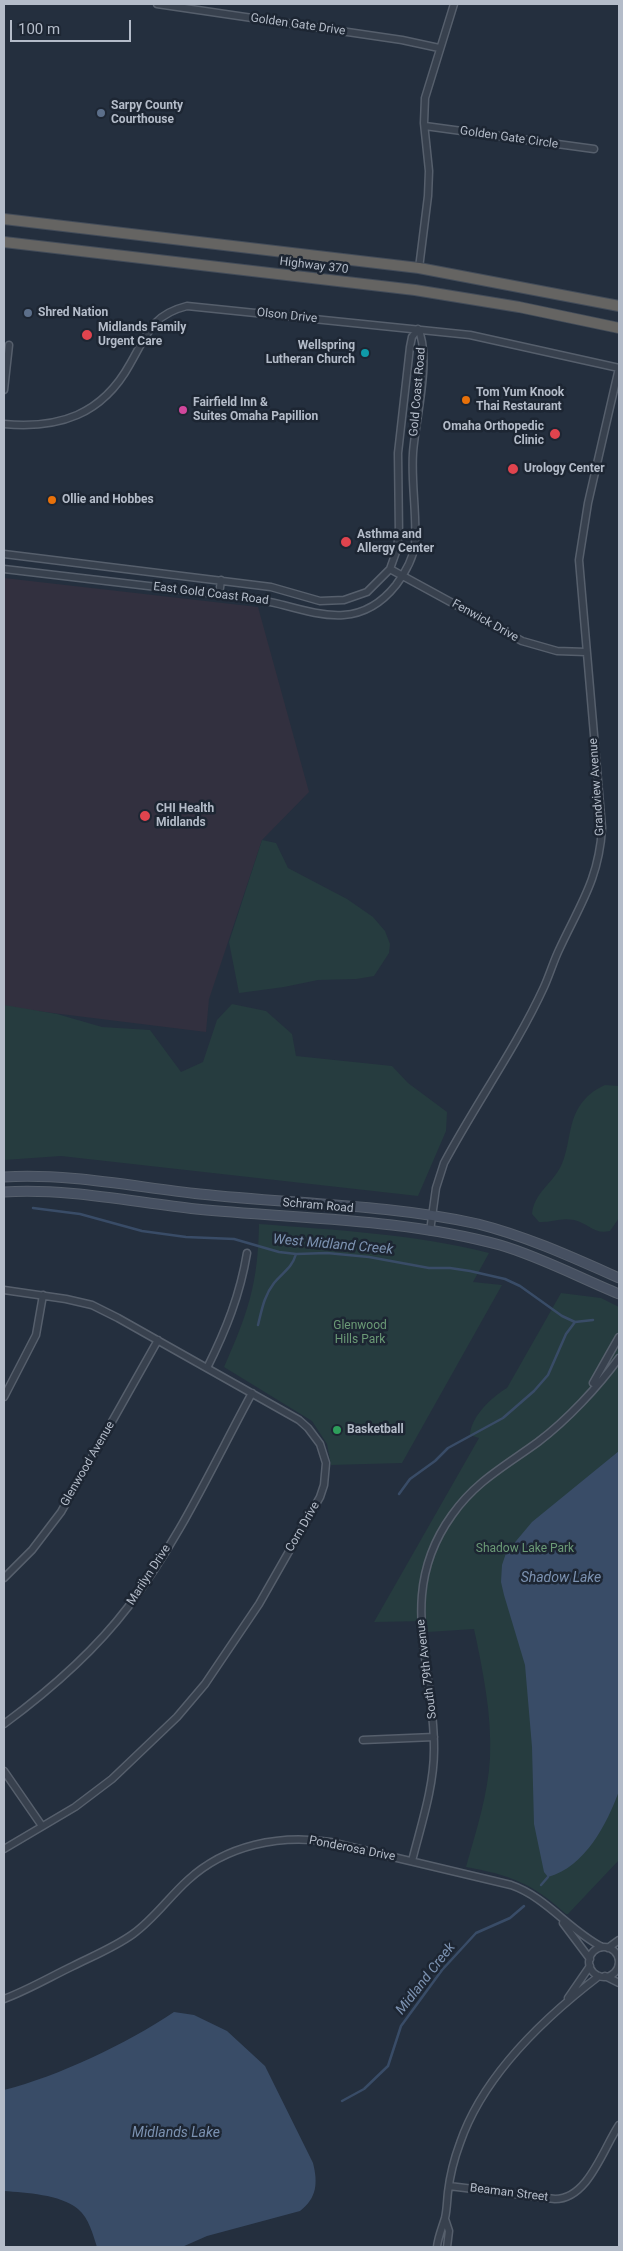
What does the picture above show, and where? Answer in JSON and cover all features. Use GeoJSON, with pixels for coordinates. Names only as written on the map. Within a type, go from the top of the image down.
{"type":"FeatureCollection","features":[{"type":"Feature","properties":{"kind":"highway","name":"Highway 370"},"geometry":{"type":"LineString","coordinates":[[4,220],[419,268],[619,306]]}},
{"type":"Feature","properties":{"kind":"highway"},"geometry":{"type":"LineString","coordinates":[[4,224],[24,222]]}},
{"type":"Feature","properties":{"kind":"highway","name":"Highway 370"},"geometry":{"type":"LineString","coordinates":[[4,242],[415,290],[519,307],[619,328]]}},
{"type":"Feature","properties":{"kind":"main road","name":"Schram Road"},"geometry":{"type":"LineString","coordinates":[[4,1177],[65,1178],[200,1194],[365,1208],[432,1216],[500,1230],[619,1278]]}},
{"type":"Feature","properties":{"kind":"main road","name":"Schram Road"},"geometry":{"type":"LineString","coordinates":[[4,1192],[70,1193],[188,1208],[372,1223],[430,1231],[502,1246],[619,1294]]}},
{"type":"Feature","properties":{"kind":"street","name":"Golden Gate Drive"},"geometry":{"type":"LineString","coordinates":[[157,4],[402,40],[439,48]]}},
{"type":"Feature","properties":{"kind":"street"},"geometry":{"type":"LineString","coordinates":[[419,268],[428,196],[429,171],[425,126],[428,84],[454,4]]}},
{"type":"Feature","properties":{"kind":"street","name":"Golden Gate Circle"},"geometry":{"type":"LineString","coordinates":[[425,126],[594,149]]}},
{"type":"Feature","properties":{"kind":"street","name":"Olson Drive"},"geometry":{"type":"LineString","coordinates":[[4,424],[41,426],[61,422],[80,414],[102,400],[116,385],[153,324],[168,312],[187,306],[418,329],[492,339],[619,368]]}},
{"type":"Feature","properties":{"kind":"street","name":"Gold Coast Road"},"geometry":{"type":"LineString","coordinates":[[390,569],[396,552],[399,534],[398,453],[410,346],[412,337],[418,329]]}},
{"type":"Feature","properties":{"kind":"street","name":"Gold Coast Road"},"geometry":{"type":"LineString","coordinates":[[403,576],[414,544],[412,453],[424,347],[418,329]]}},
{"type":"Feature","properties":{"kind":"street"},"geometry":{"type":"LineString","coordinates":[[4,390],[10,345]]}},
{"type":"Feature","properties":{"kind":"street","name":"Grandview Avenue"},"geometry":{"type":"LineString","coordinates":[[430,1231],[436,1188],[444,1163],[544,987],[595,875],[601,850],[602,828],[579,560],[581,534],[619,368]]}},
{"type":"Feature","properties":{"kind":"street","name":"East Gold Coast Road"},"geometry":{"type":"LineString","coordinates":[[4,554],[271,587],[331,602],[356,597],[367,592],[390,569]]}},
{"type":"Feature","properties":{"kind":"street","name":"East Gold Coast Road"},"geometry":{"type":"LineString","coordinates":[[4,569],[219,594],[277,603],[325,616],[348,615],[365,610],[379,601],[403,576]]}},
{"type":"Feature","properties":{"kind":"street","name":"Fenwick Drive"},"geometry":{"type":"LineString","coordinates":[[390,569],[522,642],[557,651],[586,652]]}},
{"type":"Feature","properties":{"kind":"street"},"geometry":{"type":"LineString","coordinates":[[219,594],[221,580]]}},
{"type":"Feature","properties":{"kind":"street"},"geometry":{"type":"LineString","coordinates":[[207,1368],[230,1319],[242,1282],[247,1253]]}},
{"type":"Feature","properties":{"kind":"street","name":"Corn Drive"},"geometry":{"type":"LineString","coordinates":[[4,1290],[43,1295],[92,1305],[158,1340],[299,1420],[315,1435],[326,1463],[324,1485],[320,1497],[259,1604],[205,1684],[146,1749],[112,1779],[75,1807],[4,1849]]}},
{"type":"Feature","properties":{"kind":"street"},"geometry":{"type":"LineString","coordinates":[[4,1397],[36,1335],[43,1295]]}},
{"type":"Feature","properties":{"kind":"street","name":"South 79th Avenue"},"geometry":{"type":"LineString","coordinates":[[588,1393],[619,1337]]}},
{"type":"Feature","properties":{"kind":"street","name":"Glenwood Avenue"},"geometry":{"type":"LineString","coordinates":[[4,1578],[32,1550],[61,1512],[158,1340]]}},
{"type":"Feature","properties":{"kind":"street","name":"South 79th Avenue"},"geometry":{"type":"LineString","coordinates":[[412,1861],[432,1777],[434,1737],[420,1619],[424,1580],[437,1542],[451,1516],[470,1492],[495,1470],[548,1433],[588,1393],[619,1358]]}},
{"type":"Feature","properties":{"kind":"street","name":"Marilyn Drive"},"geometry":{"type":"LineString","coordinates":[[4,1724],[42,1696],[65,1675],[100,1640],[129,1606],[167,1548],[252,1393]]}},
{"type":"Feature","properties":{"kind":"street"},"geometry":{"type":"LineString","coordinates":[[363,1740],[434,1737]]}},
{"type":"Feature","properties":{"kind":"street"},"geometry":{"type":"LineString","coordinates":[[4,1771],[42,1826]]}},
{"type":"Feature","properties":{"kind":"street","name":"Ponderosa Drive"},"geometry":{"type":"LineString","coordinates":[[4,1999],[133,1934],[196,1873],[216,1861],[248,1846],[280,1840],[310,1840],[412,1861],[519,1888],[535,1896],[587,1938],[605,1948]]}},
{"type":"Feature","properties":{"kind":"street","name":"Ponderosa Drive"},"geometry":{"type":"LineString","coordinates":[[556,1914],[590,1962]]}},
{"type":"Feature","properties":{"kind":"street"},"geometry":{"type":"LineString","coordinates":[[559,2009],[596,1950],[605,1948],[619,1940]]}},
{"type":"Feature","properties":{"kind":"street"},"geometry":{"type":"LineString","coordinates":[[437,2247],[440,2230],[445,2219],[449,2186],[462,2136],[484,2092],[505,2066],[559,2009],[602,1976],[612,1974],[619,1962],[614,1950],[605,1948]]}},
{"type":"Feature","properties":{"kind":"street"},"geometry":{"type":"LineString","coordinates":[[590,1962],[594,1972],[619,1984]]}},
{"type":"Feature","properties":{"kind":"street","name":"Beaman Street"},"geometry":{"type":"LineString","coordinates":[[449,2186],[555,2199],[569,2197],[586,2183],[619,2125]]}},
{"type":"Feature","properties":{"kind":"street"},"geometry":{"type":"LineString","coordinates":[[445,2219],[449,2231],[447,2247]]}},
{"type":"Feature","properties":{"kind":"shaded area","name":"CHI Health Midlands"},"geometry":{"type":"Polygon","coordinates":[[[4,578],[258,607],[309,792],[262,840],[209,999],[206,1032],[4,1007],[4,578]]]}},
{"type":"Feature","properties":{"kind":"green space"},"geometry":{"type":"Polygon","coordinates":[[[262,840],[276,843],[288,868],[347,899],[373,917],[385,931],[390,944],[389,953],[374,976],[356,979],[318,980],[239,993],[229,942],[262,840]]]}},
{"type":"Feature","properties":{"kind":"green space"},"geometry":{"type":"Polygon","coordinates":[[[232,1004],[266,1011],[292,1034],[296,1056],[392,1066],[408,1083],[447,1112],[446,1131],[418,1196],[61,1156],[4,1160],[4,1005],[57,1014],[102,1027],[150,1030],[181,1072],[203,1062],[217,1020],[232,1004]]]}},
{"type":"Feature","properties":{"kind":"green space"},"geometry":{"type":"Polygon","coordinates":[[[605,1085],[619,1086],[619,1218],[610,1231],[604,1232],[595,1230],[579,1221],[569,1219],[539,1222],[532,1214],[533,1207],[540,1194],[561,1166],[575,1114],[587,1097],[605,1085]]]}},
{"type":"Feature","properties":{"kind":"green space","name":"Glenwood Hills Park"},"geometry":{"type":"Polygon","coordinates":[[[259,1224],[404,1237],[489,1253],[473,1282],[502,1285],[402,1463],[331,1465],[327,1444],[312,1421],[224,1367],[250,1298],[254,1281],[259,1224]]]}},
{"type":"Feature","properties":{"kind":"green space","name":"Shadow Lake Park"},"geometry":{"type":"Polygon","coordinates":[[[561,1293],[601,1298],[619,1307],[619,1860],[568,1914],[520,1882],[495,1873],[466,1867],[484,1799],[490,1758],[488,1709],[484,1677],[474,1629],[428,1632],[427,1621],[374,1622],[479,1438],[470,1435],[474,1421],[495,1396],[507,1388],[561,1293]]]}},
{"type":"Feature","properties":{"kind":"water","name":"Shadow Lake"},"geometry":{"type":"Polygon","coordinates":[[[619,1451],[619,1791],[601,1830],[584,1854],[561,1872],[548,1877],[544,1872],[534,1824],[532,1747],[525,1665],[501,1582],[502,1565],[506,1553],[532,1522],[619,1451]]]}},
{"type":"Feature","properties":{"kind":"water","name":"Midlands Lake"},"geometry":{"type":"Polygon","coordinates":[[[174,2012],[194,2015],[227,2031],[265,2066],[313,2163],[315,2190],[310,2201],[300,2211],[207,2236],[182,2247],[97,2247],[85,2217],[71,2204],[42,2195],[4,2191],[4,2090],[69,2068],[92,2058],[135,2036],[174,2012]]]}},
{"type":"Feature","properties":{"kind":"waterway","name":"West Midland Creek"},"geometry":{"type":"LineString","coordinates":[[33,1208],[80,1214],[142,1231],[186,1237],[234,1239],[279,1252],[296,1254],[327,1253],[369,1257],[429,1268],[450,1268],[470,1271],[505,1279],[520,1286],[562,1316],[575,1322],[593,1320]]}},
{"type":"Feature","properties":{"kind":"waterway"},"geometry":{"type":"LineString","coordinates":[[258,1325],[268,1293],[274,1283],[290,1266],[296,1254]]}},
{"type":"Feature","properties":{"kind":"waterway"},"geometry":{"type":"LineString","coordinates":[[399,1494],[410,1479],[435,1461],[448,1448],[503,1418],[534,1391],[548,1375],[566,1334],[575,1322]]}},
{"type":"Feature","properties":{"kind":"waterway","name":"Midland Creek"},"geometry":{"type":"LineString","coordinates":[[541,1885],[548,1877]]}},
{"type":"Feature","properties":{"kind":"waterway","name":"Midland Creek"},"geometry":{"type":"LineString","coordinates":[[342,2101],[364,2089],[388,2066],[401,2026],[442,1970],[476,1933],[510,1918],[524,1906]]}},
{"type":"Feature","properties":{"kind":"place","name":"Sarpy County Courthouse"},"geometry":{"type":"Point","coordinates":[101,113]}},
{"type":"Feature","properties":{"kind":"place","name":"Shred Nation"},"geometry":{"type":"Point","coordinates":[28,313]}},
{"type":"Feature","properties":{"kind":"place","name":"Midlands Family Urgent Care"},"geometry":{"type":"Point","coordinates":[87,335]}},
{"type":"Feature","properties":{"kind":"place","name":"Wellspring Lutheran Church"},"geometry":{"type":"Point","coordinates":[365,353]}},
{"type":"Feature","properties":{"kind":"place","name":"Tom Yum Knook Thai Restaurant"},"geometry":{"type":"Point","coordinates":[466,400]}},
{"type":"Feature","properties":{"kind":"place","name":"Fairfield Inn & Suites Omaha Papillion"},"geometry":{"type":"Point","coordinates":[183,410]}},
{"type":"Feature","properties":{"kind":"place","name":"Omaha Orthopedic Clinic"},"geometry":{"type":"Point","coordinates":[555,434]}},
{"type":"Feature","properties":{"kind":"place","name":"Urology Center"},"geometry":{"type":"Point","coordinates":[513,469]}},
{"type":"Feature","properties":{"kind":"place","name":"Ollie and Hobbes"},"geometry":{"type":"Point","coordinates":[52,500]}},
{"type":"Feature","properties":{"kind":"place","name":"Asthma and Allergy Center"},"geometry":{"type":"Point","coordinates":[346,542]}},
{"type":"Feature","properties":{"kind":"place","name":"CHI Health Midlands"},"geometry":{"type":"Point","coordinates":[145,816]}},
{"type":"Feature","properties":{"kind":"place","name":"Basketball"},"geometry":{"type":"Point","coordinates":[337,1430]}}]}
